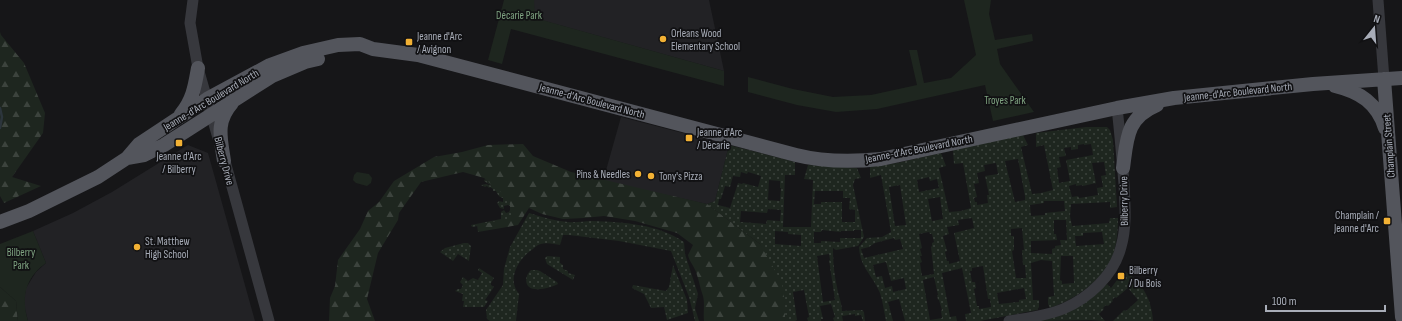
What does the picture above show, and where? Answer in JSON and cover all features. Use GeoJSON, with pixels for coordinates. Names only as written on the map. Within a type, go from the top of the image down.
{"type":"FeatureCollection","features":[{"type":"Feature","properties":{"kind":"main road","name":"Jeanne-d'Arc Boulevard North"},"geometry":{"type":"LineString","coordinates":[[0,222],[29,211],[98,177],[127,158],[139,144],[207,100],[270,65],[303,53],[338,45],[360,44],[374,49],[418,55],[803,156],[844,162],[881,159],[1117,108],[1174,98],[1313,84],[1402,78]]}},
{"type":"Feature","properties":{"kind":"main road","name":"Jeanne-d'Arc Boulevard North"},"geometry":{"type":"LineString","coordinates":[[127,158],[144,155],[164,144],[272,76],[306,62],[342,53],[361,52],[374,49]]}},
{"type":"Feature","properties":{"kind":"main road"},"geometry":{"type":"LineString","coordinates":[[176,120],[187,108],[191,98],[198,68]]}},
{"type":"Feature","properties":{"kind":"main road","name":"Champlain Street"},"geometry":{"type":"LineString","coordinates":[[1384,79],[1402,317]]}},
{"type":"Feature","properties":{"kind":"main road"},"geometry":{"type":"LineString","coordinates":[[1313,84],[1344,88],[1363,97],[1373,105],[1381,117],[1389,142]]}},
{"type":"Feature","properties":{"kind":"main road"},"geometry":{"type":"LineString","coordinates":[[1123,168],[1130,131],[1137,117],[1146,110],[1174,98]]}},
{"type":"Feature","properties":{"kind":"main road"},"geometry":{"type":"LineString","coordinates":[[224,161],[220,129],[221,123],[223,116],[230,105],[236,100]]}},
{"type":"Feature","properties":{"kind":"street","name":"Bilberry Drive"},"geometry":{"type":"LineString","coordinates":[[193,0],[190,23],[198,68],[269,321]]}},
{"type":"Feature","properties":{"kind":"street","name":"Champlain Street"},"geometry":{"type":"LineString","coordinates":[[1378,0],[1384,79]]}},
{"type":"Feature","properties":{"kind":"street","name":"Bilberry Drive"},"geometry":{"type":"LineString","coordinates":[[1010,321],[1052,313],[1070,306],[1086,296],[1105,278],[1114,264],[1121,249],[1124,237],[1126,210],[1117,108]]}},
{"type":"Feature","properties":{"kind":"shaded area","name":"Orleans Wood Elementary School"},"geometry":{"type":"Polygon","coordinates":[[[534,0],[709,0],[724,71],[534,18],[534,0]]]}},
{"type":"Feature","properties":{"kind":"shaded area"},"geometry":{"type":"Polygon","coordinates":[[[621,117],[729,145],[715,201],[707,204],[603,181],[621,117]]]}},
{"type":"Feature","properties":{"kind":"shaded area","name":"St. Matthew High School"},"geometry":{"type":"Polygon","coordinates":[[[188,145],[208,153],[255,321],[28,321],[24,301],[26,288],[36,272],[46,263],[33,231],[73,213],[112,192],[188,145]]]}},
{"type":"Feature","properties":{"kind":"green space","name":"Décarie Park"},"geometry":{"type":"Polygon","coordinates":[[[504,0],[534,0],[535,18],[724,71],[724,86],[511,29],[502,64],[488,60],[504,0]]]}},
{"type":"Feature","properties":{"kind":"green space","name":"Troyes Park"},"geometry":{"type":"Polygon","coordinates":[[[964,0],[991,0],[989,14],[995,40],[1032,34],[1033,41],[997,49],[1000,64],[1034,112],[993,121],[985,85],[877,109],[836,112],[797,105],[748,92],[748,77],[793,89],[833,97],[871,95],[917,85],[909,50],[917,50],[924,83],[951,78],[976,55],[964,0]]]}},
{"type":"Feature","properties":{"kind":"green space"},"geometry":{"type":"Polygon","coordinates":[[[0,32],[24,63],[45,113],[43,133],[12,177],[41,186],[4,203],[0,196],[0,32]]]}},
{"type":"Feature","properties":{"kind":"green space"},"geometry":{"type":"Polygon","coordinates":[[[1086,127],[1107,127],[1110,130],[1113,140],[1117,207],[1110,208],[1110,202],[1071,204],[1070,216],[1072,226],[1109,223],[1110,218],[1118,218],[1114,252],[1109,262],[1096,280],[1079,294],[1050,308],[1048,304],[1048,297],[1054,296],[1052,261],[1041,260],[1031,263],[1033,300],[1039,300],[1039,307],[1037,310],[980,321],[966,321],[965,314],[971,313],[962,268],[942,273],[950,317],[956,316],[957,321],[905,321],[899,299],[888,302],[893,321],[886,321],[880,293],[864,266],[859,247],[867,238],[882,237],[891,232],[881,175],[870,178],[870,167],[897,163],[941,153],[946,166],[939,168],[949,212],[961,211],[971,208],[963,163],[954,164],[953,150],[1023,135],[1028,145],[1021,147],[1032,194],[1053,190],[1044,145],[1036,147],[1036,133],[1086,127]],[[1091,144],[1078,145],[1078,149],[1071,150],[1071,147],[1064,148],[1066,156],[1059,157],[1061,167],[1057,168],[1059,183],[1070,181],[1066,160],[1093,155],[1091,144]],[[1018,159],[1005,161],[1015,202],[1025,200],[1018,159]],[[1104,162],[1092,163],[1097,188],[1103,187],[1101,176],[1106,175],[1104,162]],[[996,163],[984,165],[985,171],[977,173],[979,183],[974,184],[977,197],[974,198],[977,205],[988,203],[987,195],[989,195],[985,176],[998,174],[996,163]],[[929,177],[917,180],[919,192],[939,188],[937,179],[930,181],[929,177]],[[1096,183],[1083,186],[1076,186],[1076,184],[1069,186],[1072,197],[1078,196],[1079,198],[1098,195],[1096,183]],[[900,185],[889,187],[895,226],[906,225],[900,185]],[[940,197],[928,199],[932,221],[943,219],[940,197]],[[1044,201],[1044,203],[1030,205],[1031,216],[1065,211],[1064,201],[1044,201]],[[972,218],[958,220],[959,225],[947,227],[949,234],[943,236],[947,251],[945,252],[949,264],[960,261],[954,233],[974,228],[972,218]],[[1054,220],[1054,234],[1056,234],[1057,240],[1067,240],[1066,220],[1054,220]],[[1022,228],[1011,229],[1011,236],[1014,236],[1014,250],[1012,251],[1016,278],[1026,278],[1025,265],[1023,265],[1022,250],[1024,250],[1022,228]],[[929,232],[919,234],[922,248],[920,249],[922,256],[920,256],[922,262],[920,263],[922,276],[934,274],[931,247],[932,243],[934,242],[932,234],[929,232]],[[1102,232],[1083,233],[1083,236],[1075,236],[1076,246],[1104,244],[1102,232]],[[894,238],[875,243],[869,247],[861,249],[864,258],[903,249],[900,239],[895,240],[894,238]],[[1060,240],[1031,241],[1031,253],[1052,254],[1052,249],[1055,248],[1055,246],[1061,245],[1060,240]],[[1061,256],[1060,280],[1062,281],[1062,284],[1074,283],[1073,256],[1061,256]],[[886,262],[873,265],[876,277],[882,276],[885,288],[892,286],[893,292],[906,289],[904,278],[891,281],[886,262]],[[983,266],[972,268],[972,271],[970,271],[972,282],[975,282],[976,288],[974,289],[977,306],[979,306],[979,309],[991,307],[990,299],[988,299],[983,266]],[[934,277],[923,280],[930,320],[942,318],[942,310],[938,300],[934,277]],[[1024,288],[997,293],[999,304],[1019,302],[1019,300],[1026,299],[1024,288]]]}},
{"type":"Feature","properties":{"kind":"green space"},"geometry":{"type":"Polygon","coordinates":[[[523,144],[533,156],[571,172],[707,204],[760,244],[782,283],[785,305],[785,321],[704,321],[703,296],[696,272],[688,255],[693,245],[677,233],[635,221],[604,216],[563,219],[542,214],[529,208],[518,225],[478,232],[477,225],[512,218],[509,199],[484,178],[463,172],[421,182],[399,213],[398,220],[378,253],[367,299],[375,321],[329,321],[330,298],[335,286],[338,260],[360,229],[368,211],[379,202],[394,181],[434,157],[488,145],[523,144]]]}},
{"type":"Feature","properties":{"kind":"green space"},"geometry":{"type":"Polygon","coordinates":[[[729,145],[795,162],[795,175],[785,175],[783,227],[811,227],[813,180],[804,179],[808,165],[857,168],[861,178],[855,179],[853,185],[864,237],[858,246],[836,250],[833,248],[833,258],[835,277],[842,311],[862,310],[864,312],[865,321],[863,321],[861,315],[855,316],[855,314],[842,316],[843,321],[834,321],[833,318],[835,317],[831,304],[820,306],[823,319],[821,319],[821,321],[808,321],[807,318],[809,317],[804,290],[793,292],[797,320],[785,321],[785,305],[760,244],[707,204],[715,201],[729,145]],[[741,172],[740,177],[733,176],[730,187],[725,186],[718,205],[730,208],[738,183],[758,187],[761,176],[748,172],[747,174],[741,172]],[[769,180],[768,200],[780,201],[780,181],[769,180]],[[815,191],[814,204],[821,204],[821,202],[842,202],[842,222],[855,222],[855,210],[849,209],[850,198],[843,198],[843,191],[815,191]],[[768,209],[767,213],[741,211],[740,222],[766,224],[767,220],[780,221],[781,210],[768,209]],[[822,230],[821,232],[814,232],[814,243],[821,243],[821,241],[840,242],[840,238],[861,238],[861,230],[841,232],[822,230]],[[775,231],[775,244],[801,246],[801,235],[775,231]],[[829,254],[817,256],[823,302],[835,300],[829,254]]]}},
{"type":"Feature","properties":{"kind":"green space"},"geometry":{"type":"Polygon","coordinates":[[[357,172],[369,174],[372,178],[371,183],[367,186],[356,183],[353,180],[354,175],[357,172]]]}},
{"type":"Feature","properties":{"kind":"green space"},"geometry":{"type":"Polygon","coordinates":[[[485,179],[508,193],[514,220],[472,227],[471,225],[501,219],[501,212],[504,210],[506,213],[510,210],[510,206],[508,205],[504,206],[504,209],[500,208],[497,203],[499,201],[503,202],[503,198],[499,196],[496,191],[493,191],[490,187],[481,185],[486,184],[492,186],[484,181],[485,179]]]}},
{"type":"Feature","properties":{"kind":"green space"},"geometry":{"type":"Polygon","coordinates":[[[529,213],[548,219],[563,221],[604,221],[640,225],[663,231],[684,242],[685,254],[698,294],[695,308],[699,321],[695,321],[689,297],[671,251],[619,241],[563,235],[560,245],[548,243],[539,244],[519,263],[514,276],[515,288],[519,294],[516,321],[490,321],[487,319],[486,310],[503,285],[504,269],[510,247],[529,213]]]}},
{"type":"Feature","properties":{"kind":"green space","name":"Bilberry Park"},"geometry":{"type":"Polygon","coordinates":[[[33,231],[46,263],[33,275],[26,289],[25,304],[28,321],[18,321],[16,301],[0,287],[0,244],[33,231]]]}},
{"type":"Feature","properties":{"kind":"green space"},"geometry":{"type":"Polygon","coordinates":[[[468,243],[471,246],[469,261],[458,254],[453,261],[440,252],[445,248],[468,243]]]}},
{"type":"Feature","properties":{"kind":"green space"},"geometry":{"type":"Polygon","coordinates":[[[547,256],[560,257],[560,263],[563,265],[563,269],[568,271],[568,273],[575,275],[573,280],[547,264],[545,258],[547,256]]]}},
{"type":"Feature","properties":{"kind":"green space"},"geometry":{"type":"Polygon","coordinates":[[[673,265],[687,300],[688,313],[667,320],[664,307],[651,308],[644,294],[632,288],[633,285],[666,291],[669,287],[673,265]]]}},
{"type":"Feature","properties":{"kind":"green space"},"geometry":{"type":"Polygon","coordinates":[[[479,268],[494,278],[491,285],[494,287],[485,300],[488,301],[484,307],[463,307],[463,294],[455,291],[461,289],[463,285],[460,282],[463,277],[468,281],[473,278],[478,280],[482,273],[478,270],[479,268]]]}},
{"type":"Feature","properties":{"kind":"green space"},"geometry":{"type":"Polygon","coordinates":[[[531,270],[540,271],[558,284],[544,289],[529,287],[526,279],[531,270]]]}},
{"type":"Feature","properties":{"kind":"green space"},"geometry":{"type":"Polygon","coordinates":[[[1124,271],[1136,280],[1145,292],[1151,306],[1153,321],[1113,321],[1124,310],[1126,311],[1138,300],[1128,288],[1116,298],[1115,297],[1108,306],[1106,305],[1103,308],[1104,309],[1099,314],[1105,321],[1036,321],[1090,299],[1107,284],[1111,288],[1124,271]]]}},
{"type":"Feature","properties":{"kind":"green space"},"geometry":{"type":"Polygon","coordinates":[[[0,287],[16,301],[18,321],[0,321],[0,287]]]}},
{"type":"Feature","properties":{"kind":"waterway"},"geometry":{"type":"LineString","coordinates":[[0,108],[2,117],[0,128]]}},
{"type":"Feature","properties":{"kind":"place","name":"Orleans Wood Elementary School"},"geometry":{"type":"Point","coordinates":[663,39]}},
{"type":"Feature","properties":{"kind":"place","name":"Jeanne d'Arc / Avignon"},"geometry":{"type":"Point","coordinates":[409,42]}},
{"type":"Feature","properties":{"kind":"place","name":"Jeanne d'Arc / Décarie"},"geometry":{"type":"Point","coordinates":[689,138]}},
{"type":"Feature","properties":{"kind":"place","name":"Jeanne d'Arc / Bilberry"},"geometry":{"type":"Point","coordinates":[179,143]}},
{"type":"Feature","properties":{"kind":"place","name":"Pins & Needles"},"geometry":{"type":"Point","coordinates":[638,174]}},
{"type":"Feature","properties":{"kind":"place","name":"Tony's Pizza"},"geometry":{"type":"Point","coordinates":[651,176]}},
{"type":"Feature","properties":{"kind":"place","name":"Champlain / Jeanne d'Arc"},"geometry":{"type":"Point","coordinates":[1387,221]}},
{"type":"Feature","properties":{"kind":"place","name":"St. Matthew High School"},"geometry":{"type":"Point","coordinates":[137,247]}},
{"type":"Feature","properties":{"kind":"place","name":"Bilberry / Du Bois"},"geometry":{"type":"Point","coordinates":[1121,276]}}]}
